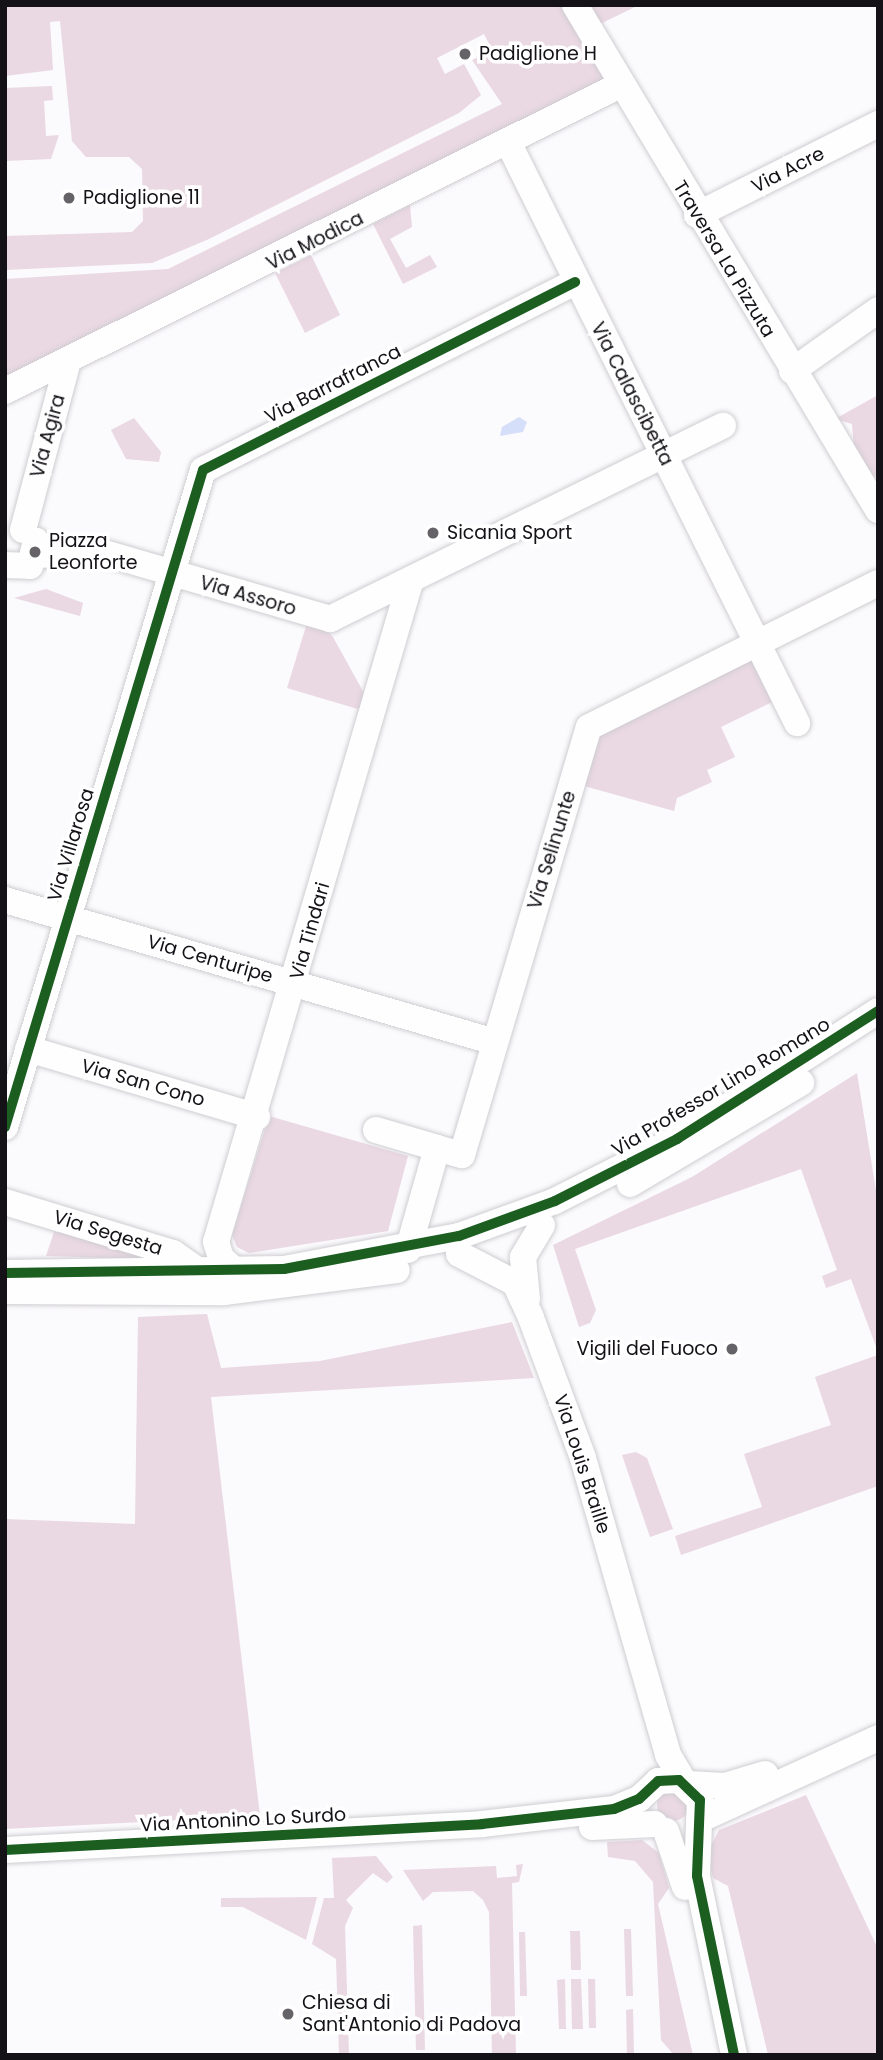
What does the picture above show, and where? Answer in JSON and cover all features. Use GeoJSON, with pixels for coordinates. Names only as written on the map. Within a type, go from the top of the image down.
{"type":"FeatureCollection","features":[{"type":"Feature","properties":{"kind":"street","name":"Traversa La Pizzuta"},"geometry":{"type":"LineString","coordinates":[[575,5],[792,371],[874,496]]}},
{"type":"Feature","properties":{"kind":"street","name":"Via Modica"},"geometry":{"type":"LineString","coordinates":[[9,391],[67,365],[509,144],[622,84]]}},
{"type":"Feature","properties":{"kind":"street","name":"Via Acre"},"geometry":{"type":"LineString","coordinates":[[698,215],[878,124]]}},
{"type":"Feature","properties":{"kind":"street","name":"Via Calascibetta"},"geometry":{"type":"LineString","coordinates":[[509,144],[575,282],[797,723]]}},
{"type":"Feature","properties":{"kind":"street","name":"Via Barrafranca"},"geometry":{"type":"LineString","coordinates":[[171,573],[203,470],[575,282]]}},
{"type":"Feature","properties":{"kind":"street"},"geometry":{"type":"LineString","coordinates":[[792,371],[878,310]]}},
{"type":"Feature","properties":{"kind":"street","name":"Via Agira"},"geometry":{"type":"LineString","coordinates":[[19,524],[67,365]]}},
{"type":"Feature","properties":{"kind":"street"},"geometry":{"type":"LineString","coordinates":[[9,391],[34,396],[55,410]]}},
{"type":"Feature","properties":{"kind":"street","name":"Via Assoro"},"geometry":{"type":"LineString","coordinates":[[38,555],[64,556],[102,552],[330,619],[723,426]]}},
{"type":"Feature","properties":{"kind":"street"},"geometry":{"type":"LineString","coordinates":[[7,574],[30,566],[38,555],[37,542],[19,524]]}},
{"type":"Feature","properties":{"kind":"street","name":"Via Villarosa"},"geometry":{"type":"LineString","coordinates":[[5,1128],[171,573]]}},
{"type":"Feature","properties":{"kind":"street","name":"Via Tindari"},"geometry":{"type":"LineString","coordinates":[[238,1273],[221,1258],[216,1242],[257,1117],[411,579]]}},
{"type":"Feature","properties":{"kind":"street","name":"Via Selinunte"},"geometry":{"type":"LineString","coordinates":[[437,1148],[462,1155],[589,727],[878,583]]}},
{"type":"Feature","properties":{"kind":"street","name":"Via Centuripe"},"geometry":{"type":"LineString","coordinates":[[5,900],[495,1042]]}},
{"type":"Feature","properties":{"kind":"street","name":"Via Professor Lino Romano"},"geometry":{"type":"LineString","coordinates":[[5,1273],[205,1275],[408,1250],[596,1182],[689,1132],[878,1011]]}},
{"type":"Feature","properties":{"kind":"street","name":"Via Professor Lino Romano"},"geometry":{"type":"LineString","coordinates":[[5,1291],[262,1290],[358,1278],[459,1254],[542,1225],[684,1157],[878,1033]]}},
{"type":"Feature","properties":{"kind":"street","name":"Via San Cono"},"geometry":{"type":"LineString","coordinates":[[28,1049],[257,1117]]}},
{"type":"Feature","properties":{"kind":"street"},"geometry":{"type":"LineString","coordinates":[[376,1130],[437,1148],[408,1250]]}},
{"type":"Feature","properties":{"kind":"street","name":"Via Segesta"},"geometry":{"type":"LineString","coordinates":[[5,1202],[173,1253],[205,1275]]}},
{"type":"Feature","properties":{"kind":"street"},"geometry":{"type":"LineString","coordinates":[[531,1318],[520,1273],[528,1242],[542,1225]]}},
{"type":"Feature","properties":{"kind":"street"},"geometry":{"type":"LineString","coordinates":[[459,1254],[515,1283],[531,1318]]}},
{"type":"Feature","properties":{"kind":"street","name":"Via Louis Braille"},"geometry":{"type":"LineString","coordinates":[[531,1318],[583,1458],[627,1611]]}},
{"type":"Feature","properties":{"kind":"street"},"geometry":{"type":"LineString","coordinates":[[627,1611],[668,1755],[700,1800],[696,1877],[734,2055]]}},
{"type":"Feature","properties":{"kind":"street"},"geometry":{"type":"LineString","coordinates":[[627,1611],[652,1752],[647,1792],[717,1985]]}},
{"type":"Feature","properties":{"kind":"street"},"geometry":{"type":"LineString","coordinates":[[482,1824],[614,1809],[647,1792],[663,1779],[726,1786],[866,1743]]}},
{"type":"Feature","properties":{"kind":"street"},"geometry":{"type":"LineString","coordinates":[[482,1824],[556,1830],[661,1827],[686,1832],[698,1822],[866,1743]]}},
{"type":"Feature","properties":{"kind":"street","name":"Via Antonino Lo Surdo"},"geometry":{"type":"LineString","coordinates":[[5,1850],[482,1824]]}},
{"type":"Feature","properties":{"kind":"shaded area"},"geometry":{"type":"Polygon","coordinates":[[[5,5],[561,5],[605,81],[5,379],[5,279],[168,269],[502,104],[472,60],[492,50],[484,34],[437,58],[445,74],[464,64],[481,95],[459,113],[209,239],[152,263],[5,270],[5,236],[132,232],[143,221],[142,169],[129,157],[86,157],[72,141],[60,21],[50,22],[53,70],[5,76],[5,5]]]}},
{"type":"Feature","properties":{"kind":"shaded area"},"geometry":{"type":"Polygon","coordinates":[[[587,5],[639,5],[598,25],[587,5]]]}},
{"type":"Feature","properties":{"kind":"shaded area"},"geometry":{"type":"Polygon","coordinates":[[[52,86],[53,100],[44,101],[46,136],[59,135],[51,159],[5,161],[5,88],[52,86]]]}},
{"type":"Feature","properties":{"kind":"shaded area"},"geometry":{"type":"Polygon","coordinates":[[[410,205],[412,227],[390,239],[406,268],[430,255],[437,267],[403,284],[373,224],[410,205]]]}},
{"type":"Feature","properties":{"kind":"shaded area"},"geometry":{"type":"Polygon","coordinates":[[[311,255],[340,315],[305,333],[275,273],[311,255]]]}},
{"type":"Feature","properties":{"kind":"shaded area"},"geometry":{"type":"Polygon","coordinates":[[[878,395],[878,475],[873,478],[854,449],[852,424],[835,419],[878,395]]]}},
{"type":"Feature","properties":{"kind":"shaded area"},"geometry":{"type":"Polygon","coordinates":[[[134,418],[161,452],[159,462],[126,459],[111,430],[134,418]]]}},
{"type":"Feature","properties":{"kind":"shaded area"},"geometry":{"type":"Polygon","coordinates":[[[46,589],[83,603],[80,616],[14,598],[46,589]]]}},
{"type":"Feature","properties":{"kind":"shaded area"},"geometry":{"type":"Polygon","coordinates":[[[307,623],[324,627],[333,637],[365,695],[361,710],[287,688],[307,623]]]}},
{"type":"Feature","properties":{"kind":"shaded area"},"geometry":{"type":"Polygon","coordinates":[[[755,658],[772,702],[721,727],[735,757],[707,770],[712,782],[677,798],[674,811],[584,786],[598,737],[755,658]]]}},
{"type":"Feature","properties":{"kind":"shaded area"},"geometry":{"type":"Polygon","coordinates":[[[857,1073],[878,1203],[878,1352],[851,1279],[826,1288],[822,1276],[837,1270],[801,1169],[575,1249],[596,1310],[590,1323],[579,1327],[553,1245],[692,1177],[857,1073]]]}},
{"type":"Feature","properties":{"kind":"shaded area"},"geometry":{"type":"Polygon","coordinates":[[[269,1116],[408,1156],[388,1231],[249,1253],[237,1247],[232,1235],[269,1116]]]}},
{"type":"Feature","properties":{"kind":"shaded area"},"geometry":{"type":"Polygon","coordinates":[[[56,1226],[147,1259],[46,1256],[56,1226]]]}},
{"type":"Feature","properties":{"kind":"shaded area"},"geometry":{"type":"Polygon","coordinates":[[[207,1314],[221,1368],[320,1361],[512,1322],[534,1378],[211,1397],[260,1816],[5,1829],[5,1519],[135,1524],[138,1317],[207,1314]]]}},
{"type":"Feature","properties":{"kind":"shaded area"},"geometry":{"type":"Polygon","coordinates":[[[878,1355],[878,1486],[681,1555],[675,1536],[762,1507],[744,1454],[831,1425],[815,1377],[878,1355]]]}},
{"type":"Feature","properties":{"kind":"shaded area"},"geometry":{"type":"Polygon","coordinates":[[[636,1452],[647,1458],[673,1529],[650,1537],[622,1455],[636,1452]]]}},
{"type":"Feature","properties":{"kind":"shaded area"},"geometry":{"type":"Polygon","coordinates":[[[673,1789],[684,1794],[689,1805],[684,1816],[673,1821],[662,1816],[657,1805],[662,1794],[673,1789]]]}},
{"type":"Feature","properties":{"kind":"shaded area"},"geometry":{"type":"Polygon","coordinates":[[[806,1795],[878,1949],[878,2055],[768,2055],[728,1886],[713,1878],[707,1854],[719,1830],[806,1795]]]}},
{"type":"Feature","properties":{"kind":"shaded area"},"geometry":{"type":"Polygon","coordinates":[[[642,1840],[659,1853],[669,1888],[658,1904],[693,2055],[674,2055],[661,2040],[653,1882],[635,1861],[608,1857],[607,1842],[642,1840]]]}},
{"type":"Feature","properties":{"kind":"shaded area"},"geometry":{"type":"Polygon","coordinates":[[[376,1856],[393,1877],[387,1883],[373,1873],[346,1900],[353,1908],[345,1926],[349,2055],[339,2055],[336,1959],[312,1944],[324,1898],[334,1898],[332,1858],[376,1856]]]}},
{"type":"Feature","properties":{"kind":"shaded area"},"geometry":{"type":"Polygon","coordinates":[[[523,1864],[519,1882],[512,1883],[516,2055],[492,2055],[489,1912],[483,1900],[473,1891],[433,1892],[423,1901],[403,1870],[496,1866],[497,1878],[517,1876],[516,1865],[523,1864]]]}},
{"type":"Feature","properties":{"kind":"shaded area"},"geometry":{"type":"Polygon","coordinates":[[[317,1897],[306,1940],[243,1907],[221,1907],[221,1898],[317,1897]]]}},
{"type":"Feature","properties":{"kind":"shaded area"},"geometry":{"type":"Polygon","coordinates":[[[422,1925],[425,2050],[416,2050],[413,1926],[422,1925]]]}},
{"type":"Feature","properties":{"kind":"shaded area"},"geometry":{"type":"Polygon","coordinates":[[[624,1929],[631,1929],[633,1996],[626,1996],[624,1929]]]}},
{"type":"Feature","properties":{"kind":"shaded area"},"geometry":{"type":"Polygon","coordinates":[[[570,1931],[580,1931],[581,1970],[571,1970],[570,1931]]]}},
{"type":"Feature","properties":{"kind":"shaded area"},"geometry":{"type":"Polygon","coordinates":[[[519,1932],[525,1932],[527,1996],[520,1996],[519,1932]]]}},
{"type":"Feature","properties":{"kind":"shaded area"},"geometry":{"type":"Polygon","coordinates":[[[565,1979],[566,2029],[559,2029],[557,1980],[565,1979]]]}},
{"type":"Feature","properties":{"kind":"shaded area"},"geometry":{"type":"Polygon","coordinates":[[[571,1979],[581,1979],[583,2029],[572,2029],[571,1979]]]}},
{"type":"Feature","properties":{"kind":"shaded area"},"geometry":{"type":"Polygon","coordinates":[[[588,1979],[595,1979],[596,2028],[589,2028],[588,1979]]]}},
{"type":"Feature","properties":{"kind":"shaded area"},"geometry":{"type":"Polygon","coordinates":[[[633,2009],[634,2055],[627,2055],[626,2010],[633,2009]]]}},
{"type":"Feature","properties":{"kind":"water"},"geometry":{"type":"Polygon","coordinates":[[[519,417],[527,422],[523,432],[500,436],[502,427],[519,417]]]}},
{"type":"Feature","properties":{"kind":"cycle path"},"geometry":{"type":"LineString","coordinates":[[5,1127],[203,470],[575,282]]}},
{"type":"Feature","properties":{"kind":"cycle path"},"geometry":{"type":"LineString","coordinates":[[5,1273],[284,1269],[459,1236],[555,1201],[677,1139],[878,1011]]}},
{"type":"Feature","properties":{"kind":"cycle path"},"geometry":{"type":"LineString","coordinates":[[5,1850],[482,1824],[614,1809],[639,1799],[658,1781],[679,1780],[700,1800],[697,1876],[734,2055]]}},
{"type":"Feature","properties":{"kind":"place","name":"Padiglione H"},"geometry":{"type":"Point","coordinates":[465,54]}},
{"type":"Feature","properties":{"kind":"place","name":"Padiglione 11"},"geometry":{"type":"Point","coordinates":[69,198]}},
{"type":"Feature","properties":{"kind":"place","name":"Sicania Sport"},"geometry":{"type":"Point","coordinates":[433,533]}},
{"type":"Feature","properties":{"kind":"place","name":"Piazza Leonforte"},"geometry":{"type":"Point","coordinates":[35,552]}},
{"type":"Feature","properties":{"kind":"place","name":"Vigili del Fuoco"},"geometry":{"type":"Point","coordinates":[732,1349]}},
{"type":"Feature","properties":{"kind":"place","name":"Chiesa di Sant'Antonio di Padova"},"geometry":{"type":"Point","coordinates":[288,2014]}}]}
